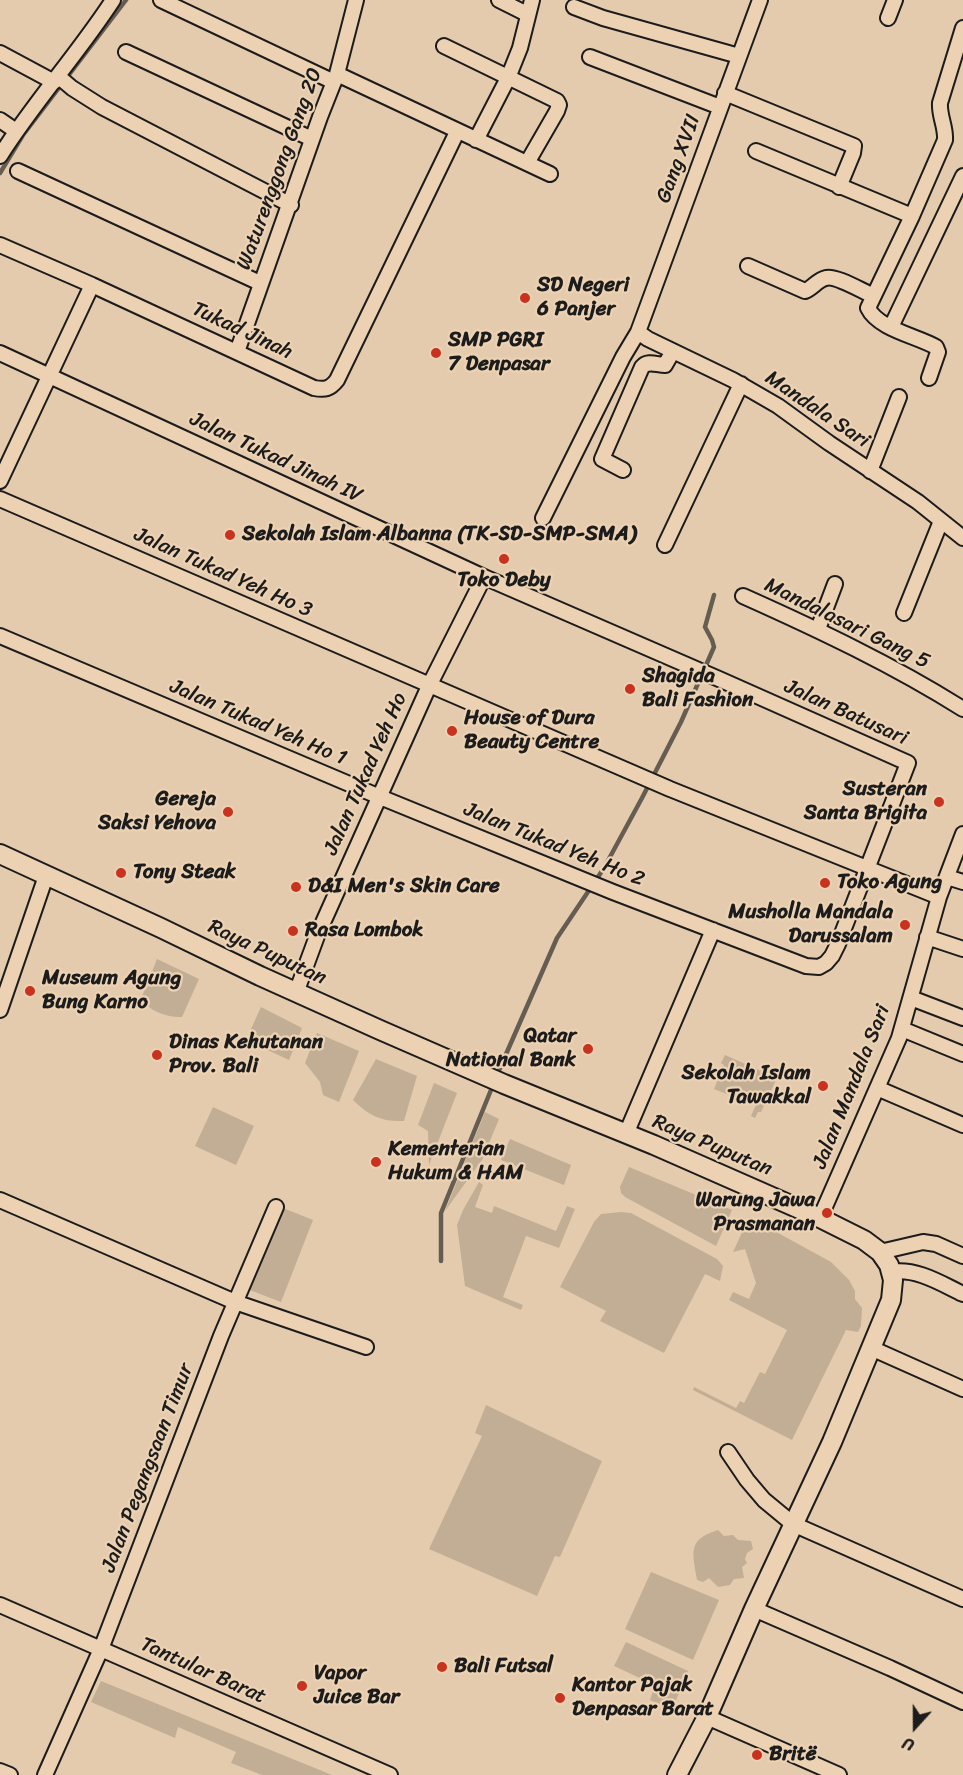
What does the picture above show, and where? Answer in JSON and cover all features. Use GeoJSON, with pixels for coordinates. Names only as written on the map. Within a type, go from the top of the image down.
{"type":"FeatureCollection","features":[{"type":"Feature","properties":{"kind":"main road","name":"Raya Puputan"},"geometry":{"type":"LineString","coordinates":[[0,854],[296,993],[820,1218],[864,1240],[880,1252],[891,1272]]}},
{"type":"Feature","properties":{"kind":"main road"},"geometry":{"type":"LineString","coordinates":[[677,1775],[707,1717],[754,1609],[832,1442],[891,1300],[893,1289],[891,1272]]}},
{"type":"Feature","properties":{"kind":"street"},"geometry":{"type":"LineString","coordinates":[[0,156],[16,131],[62,82],[113,0]]}},
{"type":"Feature","properties":{"kind":"street"},"geometry":{"type":"LineString","coordinates":[[161,0],[550,174]]}},
{"type":"Feature","properties":{"kind":"street"},"geometry":{"type":"LineString","coordinates":[[499,0],[527,14]]}},
{"type":"Feature","properties":{"kind":"street"},"geometry":{"type":"LineString","coordinates":[[476,140],[508,78],[520,48],[532,0]]}},
{"type":"Feature","properties":{"kind":"street","name":"Gang XVII"},"geometry":{"type":"LineString","coordinates":[[543,518],[623,357],[638,333],[760,0]]}},
{"type":"Feature","properties":{"kind":"street"},"geometry":{"type":"LineString","coordinates":[[888,18],[895,0]]}},
{"type":"Feature","properties":{"kind":"street","name":"Waturenggong Gang 20"},"geometry":{"type":"LineString","coordinates":[[237,352],[260,283],[291,205],[312,140],[336,78],[354,1]]}},
{"type":"Feature","properties":{"kind":"street"},"geometry":{"type":"LineString","coordinates":[[574,7],[603,18],[739,56]]}},
{"type":"Feature","properties":{"kind":"street"},"geometry":{"type":"LineString","coordinates":[[929,378],[938,352],[936,347],[891,327],[869,312],[868,308],[945,140],[946,128],[939,111],[940,103],[963,28]]}},
{"type":"Feature","properties":{"kind":"street"},"geometry":{"type":"LineString","coordinates":[[444,46],[554,99],[559,105],[527,163]]}},
{"type":"Feature","properties":{"kind":"street"},"geometry":{"type":"LineString","coordinates":[[126,52],[312,140]]}},
{"type":"Feature","properties":{"kind":"street"},"geometry":{"type":"LineString","coordinates":[[0,53],[62,82],[162,140],[291,205]]}},
{"type":"Feature","properties":{"kind":"street"},"geometry":{"type":"LineString","coordinates":[[590,57],[720,107]]}},
{"type":"Feature","properties":{"kind":"street"},"geometry":{"type":"LineString","coordinates":[[725,93],[854,146],[839,187]]}},
{"type":"Feature","properties":{"kind":"street"},"geometry":{"type":"LineString","coordinates":[[0,120],[16,131]]}},
{"type":"Feature","properties":{"kind":"street","name":"Tukad Jinah"},"geometry":{"type":"LineString","coordinates":[[0,244],[314,388],[325,390],[332,387],[337,380],[458,132]]}},
{"type":"Feature","properties":{"kind":"street"},"geometry":{"type":"LineString","coordinates":[[756,151],[912,216]]}},
{"type":"Feature","properties":{"kind":"street"},"geometry":{"type":"LineString","coordinates":[[18,171],[260,283]]}},
{"type":"Feature","properties":{"kind":"street"},"geometry":{"type":"LineString","coordinates":[[891,327],[963,176]]}},
{"type":"Feature","properties":{"kind":"street"},"geometry":{"type":"LineString","coordinates":[[748,266],[805,291],[809,291],[819,281],[832,277],[872,295]]}},
{"type":"Feature","properties":{"kind":"street"},"geometry":{"type":"LineString","coordinates":[[0,482],[92,285]]}},
{"type":"Feature","properties":{"kind":"street","name":"Mandala Sari"},"geometry":{"type":"LineString","coordinates":[[638,333],[741,384],[778,406],[918,502],[963,538]]}},
{"type":"Feature","properties":{"kind":"street"},"geometry":{"type":"LineString","coordinates":[[623,470],[602,459],[606,449],[642,367],[650,363],[665,365],[673,351]]}},
{"type":"Feature","properties":{"kind":"street","name":"Jalan Tukad Jinah IV"},"geometry":{"type":"LineString","coordinates":[[0,353],[484,577],[695,668]]}},
{"type":"Feature","properties":{"kind":"street"},"geometry":{"type":"LineString","coordinates":[[664,544],[741,384]]}},
{"type":"Feature","properties":{"kind":"street"},"geometry":{"type":"LineString","coordinates":[[870,471],[898,397]]}},
{"type":"Feature","properties":{"kind":"street","name":"Jalan Tukad Yeh Ho 3"},"geometry":{"type":"LineString","coordinates":[[0,499],[670,789],[939,897]]}},
{"type":"Feature","properties":{"kind":"street"},"geometry":{"type":"LineString","coordinates":[[904,613],[941,521]]}},
{"type":"Feature","properties":{"kind":"street","name":"Jalan Tukad Yeh Ho"},"geometry":{"type":"LineString","coordinates":[[296,993],[317,936],[429,686],[484,577]]}},
{"type":"Feature","properties":{"kind":"street"},"geometry":{"type":"LineString","coordinates":[[818,630],[835,584]]}},
{"type":"Feature","properties":{"kind":"street","name":"Mandalasari Gang 5"},"geometry":{"type":"LineString","coordinates":[[743,596],[818,630],[919,682],[963,709]]}},
{"type":"Feature","properties":{"kind":"street","name":"Jalan Tukad Yeh Ho 1"},"geometry":{"type":"LineString","coordinates":[[0,636],[380,797]]}},
{"type":"Feature","properties":{"kind":"street","name":"Jalan Batusari"},"geometry":{"type":"LineString","coordinates":[[695,668],[908,763],[832,956],[819,967]]}},
{"type":"Feature","properties":{"kind":"street","name":"Jalan Tukad Yeh Ho 2"},"geometry":{"type":"LineString","coordinates":[[380,797],[613,892],[806,966],[819,967]]}},
{"type":"Feature","properties":{"kind":"street","name":"Jalan Mandala Sari"},"geometry":{"type":"LineString","coordinates":[[820,1218],[902,1029],[939,897],[962,837]]}},
{"type":"Feature","properties":{"kind":"street"},"geometry":{"type":"LineString","coordinates":[[0,1010],[46,876]]}},
{"type":"Feature","properties":{"kind":"street"},"geometry":{"type":"LineString","coordinates":[[947,877],[963,882]]}},
{"type":"Feature","properties":{"kind":"street"},"geometry":{"type":"LineString","coordinates":[[626,1134],[713,930]]}},
{"type":"Feature","properties":{"kind":"street"},"geometry":{"type":"LineString","coordinates":[[927,937],[963,949]]}},
{"type":"Feature","properties":{"kind":"street"},"geometry":{"type":"LineString","coordinates":[[911,998],[963,1018]]}},
{"type":"Feature","properties":{"kind":"street"},"geometry":{"type":"LineString","coordinates":[[902,1029],[963,1054]]}},
{"type":"Feature","properties":{"kind":"street"},"geometry":{"type":"LineString","coordinates":[[877,1088],[963,1125]]}},
{"type":"Feature","properties":{"kind":"street"},"geometry":{"type":"LineString","coordinates":[[0,1200],[235,1302],[366,1347]]}},
{"type":"Feature","properties":{"kind":"street","name":"Jalan Pegangsaan Timur"},"geometry":{"type":"LineString","coordinates":[[45,1775],[101,1649],[235,1302],[276,1207]]}},
{"type":"Feature","properties":{"kind":"street"},"geometry":{"type":"LineString","coordinates":[[880,1252],[923,1242],[936,1244],[963,1256]]}},
{"type":"Feature","properties":{"kind":"street"},"geometry":{"type":"LineString","coordinates":[[891,1272],[904,1270],[917,1272],[963,1294]]}},
{"type":"Feature","properties":{"kind":"street"},"geometry":{"type":"LineString","coordinates":[[871,1348],[963,1389]]}},
{"type":"Feature","properties":{"kind":"street"},"geometry":{"type":"LineString","coordinates":[[728,1452],[764,1500],[793,1524],[963,1599]]}},
{"type":"Feature","properties":{"kind":"street","name":"Tantular Barat"},"geometry":{"type":"LineString","coordinates":[[0,1605],[390,1775]]}},
{"type":"Feature","properties":{"kind":"street"},"geometry":{"type":"LineString","coordinates":[[754,1609],[963,1702]]}},
{"type":"Feature","properties":{"kind":"street"},"geometry":{"type":"LineString","coordinates":[[707,1717],[839,1775]]}},
{"type":"Feature","properties":{"kind":"street"},"geometry":{"type":"LineString","coordinates":[[0,1771],[10,1775]]}},
{"type":"Feature","properties":{"kind":"shaded area"},"geometry":{"type":"Polygon","coordinates":[[[157,959],[199,979],[182,1017],[159,1013],[141,999],[157,959]]]}},
{"type":"Feature","properties":{"kind":"shaded area"},"geometry":{"type":"Polygon","coordinates":[[[261,1007],[302,1028],[289,1060],[246,1040],[261,1007]]]}},
{"type":"Feature","properties":{"kind":"shaded area"},"geometry":{"type":"Polygon","coordinates":[[[317,1033],[359,1051],[339,1102],[323,1095],[320,1082],[305,1063],[317,1033]]]}},
{"type":"Feature","properties":{"kind":"shaded area"},"geometry":{"type":"Polygon","coordinates":[[[725,1055],[777,1078],[761,1112],[758,1112],[755,1118],[751,1116],[759,1098],[738,1089],[734,1097],[714,1089],[724,1065],[721,1063],[725,1055]]]}},
{"type":"Feature","properties":{"kind":"shaded area"},"geometry":{"type":"Polygon","coordinates":[[[376,1059],[417,1076],[404,1121],[376,1117],[353,1100],[376,1059]]]}},
{"type":"Feature","properties":{"kind":"shaded area"},"geometry":{"type":"Polygon","coordinates":[[[434,1083],[457,1093],[429,1165],[428,1131],[418,1125],[434,1083]]]}},
{"type":"Feature","properties":{"kind":"shaded area"},"geometry":{"type":"Polygon","coordinates":[[[213,1107],[254,1126],[236,1165],[195,1146],[213,1107]]]}},
{"type":"Feature","properties":{"kind":"shaded area"},"geometry":{"type":"Polygon","coordinates":[[[485,1112],[499,1119],[482,1160],[445,1211],[485,1112]]]}},
{"type":"Feature","properties":{"kind":"shaded area"},"geometry":{"type":"Polygon","coordinates":[[[510,1139],[571,1165],[564,1185],[501,1160],[510,1139]]]}},
{"type":"Feature","properties":{"kind":"shaded area"},"geometry":{"type":"Polygon","coordinates":[[[629,1167],[732,1210],[716,1246],[625,1197],[620,1187],[629,1167]]]}},
{"type":"Feature","properties":{"kind":"shaded area"},"geometry":{"type":"Polygon","coordinates":[[[479,1182],[483,1185],[475,1207],[492,1213],[494,1206],[556,1231],[567,1206],[575,1209],[559,1248],[526,1236],[503,1297],[523,1305],[521,1310],[465,1286],[457,1225],[479,1182]]]}},
{"type":"Feature","properties":{"kind":"shaded area"},"geometry":{"type":"Polygon","coordinates":[[[278,1206],[313,1220],[281,1302],[247,1289],[278,1206]]]}},
{"type":"Feature","properties":{"kind":"shaded area"},"geometry":{"type":"Polygon","coordinates":[[[631,1213],[717,1259],[723,1266],[720,1281],[705,1274],[664,1353],[600,1321],[606,1311],[560,1287],[594,1222],[601,1214],[631,1213]]]}},
{"type":"Feature","properties":{"kind":"shaded area"},"geometry":{"type":"Polygon","coordinates":[[[749,1217],[831,1262],[849,1280],[855,1291],[855,1299],[862,1308],[861,1326],[858,1332],[846,1330],[792,1440],[693,1390],[694,1387],[736,1408],[740,1401],[744,1403],[760,1372],[765,1374],[787,1330],[729,1300],[733,1292],[749,1299],[756,1283],[745,1249],[733,1252],[749,1217]]]}},
{"type":"Feature","properties":{"kind":"shaded area"},"geometry":{"type":"Polygon","coordinates":[[[486,1405],[602,1461],[560,1557],[555,1556],[537,1596],[429,1549],[482,1436],[475,1433],[486,1405]]]}},
{"type":"Feature","properties":{"kind":"shaded area"},"geometry":{"type":"Polygon","coordinates":[[[718,1530],[724,1536],[733,1535],[738,1540],[751,1541],[753,1549],[747,1553],[745,1559],[747,1563],[742,1567],[744,1578],[734,1579],[730,1585],[718,1587],[709,1578],[703,1582],[697,1580],[693,1555],[696,1543],[701,1538],[718,1530]]]}},
{"type":"Feature","properties":{"kind":"shaded area"},"geometry":{"type":"Polygon","coordinates":[[[651,1572],[719,1600],[693,1660],[625,1629],[651,1572]]]}},
{"type":"Feature","properties":{"kind":"shaded area"},"geometry":{"type":"Polygon","coordinates":[[[626,1642],[688,1671],[672,1710],[650,1700],[655,1685],[614,1666],[626,1642]]]}},
{"type":"Feature","properties":{"kind":"shaded area"},"geometry":{"type":"Polygon","coordinates":[[[101,1681],[332,1775],[262,1775],[231,1763],[236,1752],[178,1727],[175,1738],[91,1702],[101,1681]]]}},
{"type":"Feature","properties":{"kind":"waterway"},"geometry":{"type":"LineString","coordinates":[[0,173],[23,135],[126,0]]}},
{"type":"Feature","properties":{"kind":"waterway"},"geometry":{"type":"LineString","coordinates":[[496,1077],[557,938],[604,868],[681,722],[714,647],[705,627],[714,595]]}},
{"type":"Feature","properties":{"kind":"waterway"},"geometry":{"type":"LineString","coordinates":[[441,1261],[441,1213],[493,1085]]}},
{"type":"Feature","properties":{"kind":"place","name":"SD Negeri 6 Panjer"},"geometry":{"type":"Point","coordinates":[525,298]}},
{"type":"Feature","properties":{"kind":"place","name":"SMP PGRI 7 Denpasar"},"geometry":{"type":"Point","coordinates":[436,353]}},
{"type":"Feature","properties":{"kind":"place","name":"Sekolah Islam Albanna (TK-SD-SMP-SMA)"},"geometry":{"type":"Point","coordinates":[230,535]}},
{"type":"Feature","properties":{"kind":"place","name":"Toko Deby"},"geometry":{"type":"Point","coordinates":[504,559]}},
{"type":"Feature","properties":{"kind":"place","name":"Shagida Bali Fashion"},"geometry":{"type":"Point","coordinates":[630,689]}},
{"type":"Feature","properties":{"kind":"place","name":"House of Dura Beauty Centre"},"geometry":{"type":"Point","coordinates":[452,731]}},
{"type":"Feature","properties":{"kind":"place","name":"Susteran Santa Brigita"},"geometry":{"type":"Point","coordinates":[939,802]}},
{"type":"Feature","properties":{"kind":"place","name":"Gereja Saksi Yehova"},"geometry":{"type":"Point","coordinates":[228,812]}},
{"type":"Feature","properties":{"kind":"place","name":"Tony Steak"},"geometry":{"type":"Point","coordinates":[121,873]}},
{"type":"Feature","properties":{"kind":"place","name":"Toko Agung"},"geometry":{"type":"Point","coordinates":[825,883]}},
{"type":"Feature","properties":{"kind":"place","name":"D&I Men's Skin Care"},"geometry":{"type":"Point","coordinates":[296,887]}},
{"type":"Feature","properties":{"kind":"place","name":"Musholla Mandala Darussalam"},"geometry":{"type":"Point","coordinates":[905,925]}},
{"type":"Feature","properties":{"kind":"place","name":"Rasa Lombok"},"geometry":{"type":"Point","coordinates":[293,931]}},
{"type":"Feature","properties":{"kind":"place","name":"Museum Agung Bung Karno"},"geometry":{"type":"Point","coordinates":[30,991]}},
{"type":"Feature","properties":{"kind":"place","name":"Qatar National Bank"},"geometry":{"type":"Point","coordinates":[588,1049]}},
{"type":"Feature","properties":{"kind":"place","name":"Dinas Kehutanan Prov. Bali"},"geometry":{"type":"Point","coordinates":[157,1055]}},
{"type":"Feature","properties":{"kind":"place","name":"Sekolah Islam Tawakkal"},"geometry":{"type":"Point","coordinates":[823,1086]}},
{"type":"Feature","properties":{"kind":"place","name":"Kementerian Hukum & HAM"},"geometry":{"type":"Point","coordinates":[376,1162]}},
{"type":"Feature","properties":{"kind":"place","name":"Warung Jawa Prasmanan"},"geometry":{"type":"Point","coordinates":[827,1213]}},
{"type":"Feature","properties":{"kind":"place","name":"Bali Futsal"},"geometry":{"type":"Point","coordinates":[442,1667]}},
{"type":"Feature","properties":{"kind":"place","name":"Vapor Juice Bar"},"geometry":{"type":"Point","coordinates":[302,1686]}},
{"type":"Feature","properties":{"kind":"place","name":"Kantor Pajak Denpasar Barat"},"geometry":{"type":"Point","coordinates":[560,1698]}},
{"type":"Feature","properties":{"kind":"place","name":"Britë"},"geometry":{"type":"Point","coordinates":[757,1755]}}]}
